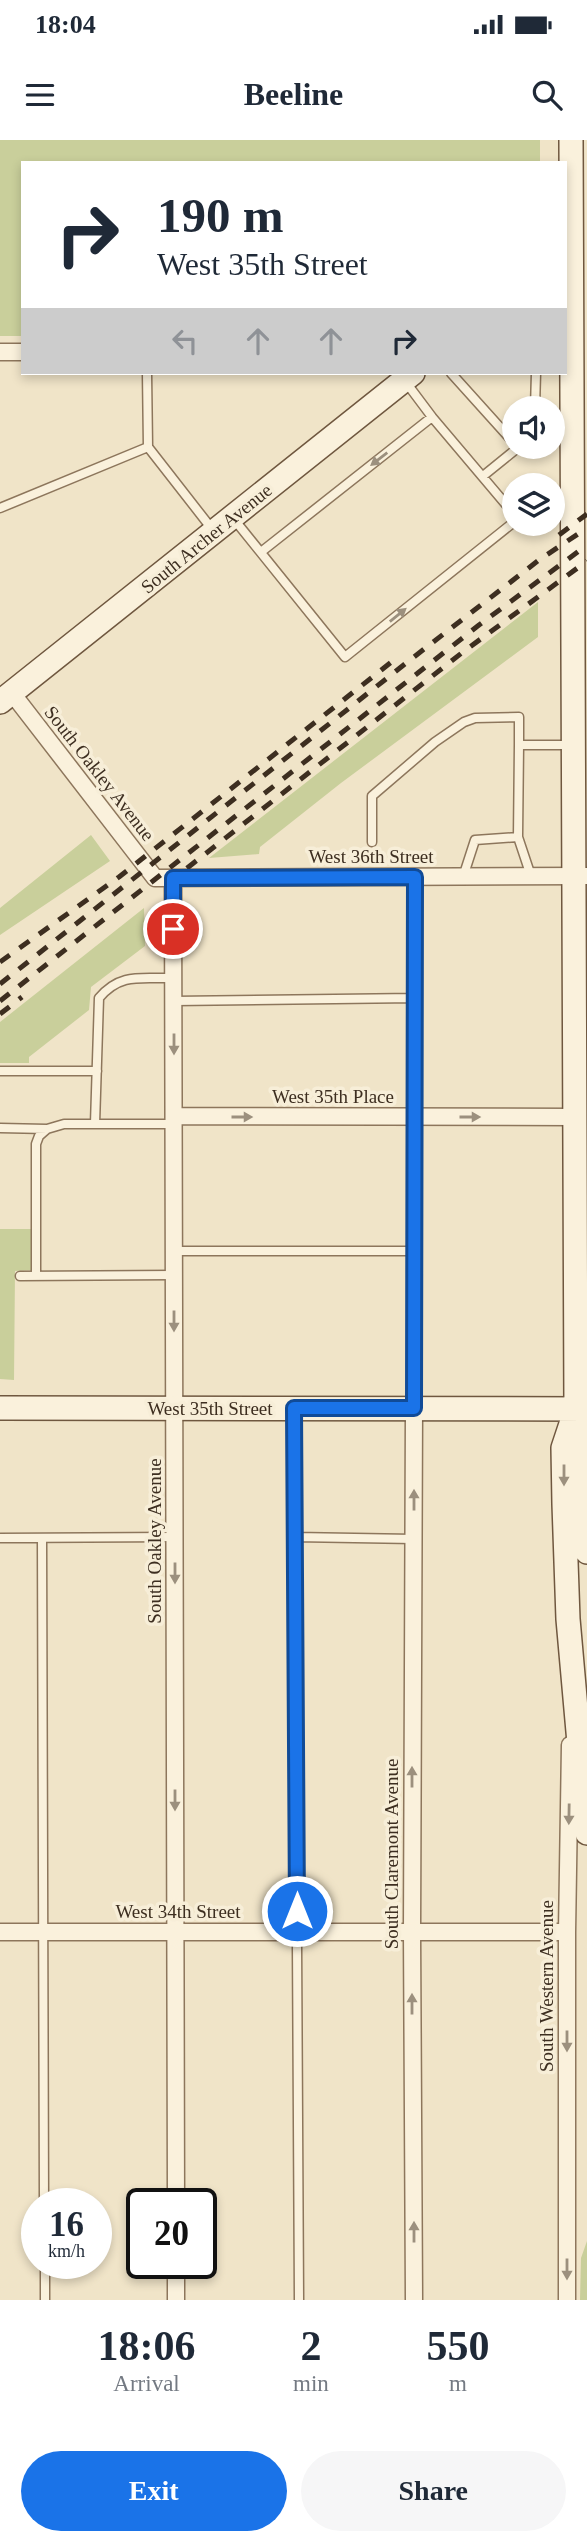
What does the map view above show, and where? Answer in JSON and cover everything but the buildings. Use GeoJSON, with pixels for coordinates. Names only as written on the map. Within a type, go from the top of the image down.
{"type":"FeatureCollection","features":[{"type":"Feature","properties":{"kind":"street"},"geometry":{"type":"LineString","coordinates":[[567,375],[575,243],[571,140]]}},
{"type":"Feature","properties":{"kind":"street"},"geometry":{"type":"LineString","coordinates":[[0,352],[21,352]]}},
{"type":"Feature","properties":{"kind":"street"},"geometry":{"type":"LineString","coordinates":[[565,397],[567,375]]}},
{"type":"Feature","properties":{"kind":"street","name":"South Archer Avenue"},"geometry":{"type":"LineString","coordinates":[[6,698],[409,376]]}},
{"type":"Feature","properties":{"kind":"street"},"geometry":{"type":"LineString","coordinates":[[564,536],[580,876],[575,1117],[587,1549]]}},
{"type":"Feature","properties":{"kind":"street","name":"South Oakley Avenue"},"geometry":{"type":"LineString","coordinates":[[6,698],[155,878]]}},
{"type":"Feature","properties":{"kind":"street","name":"West 36th Street"},"geometry":{"type":"LineString","coordinates":[[155,878],[580,876]]}},
{"type":"Feature","properties":{"kind":"street","name":"South Oakley Avenue"},"geometry":{"type":"LineString","coordinates":[[173,878],[176,2188]]}},
{"type":"Feature","properties":{"kind":"street","name":"West 35th Place"},"geometry":{"type":"LineString","coordinates":[[174,1120],[575,1117]]}},
{"type":"Feature","properties":{"kind":"street","name":"West 35th Street"},"geometry":{"type":"LineString","coordinates":[[0,1408],[582,1409]]}},
{"type":"Feature","properties":{"kind":"street","name":"South Claremont Avenue"},"geometry":{"type":"LineString","coordinates":[[414,1408],[414,2300]]}},
{"type":"Feature","properties":{"kind":"street"},"geometry":{"type":"LineString","coordinates":[[582,1409],[564,1448],[567,1593],[587,1833]]}},
{"type":"Feature","properties":{"kind":"street","name":"South Western Avenue"},"geometry":{"type":"LineString","coordinates":[[567,2300],[567,1932],[573,1672]]}},
{"type":"Feature","properties":{"kind":"street","name":"West 34th Street"},"geometry":{"type":"LineString","coordinates":[[0,1932],[567,1932]]}},
{"type":"Feature","properties":{"kind":"street"},"geometry":{"type":"LineString","coordinates":[[176,2279],[176,2300]]}},
{"type":"Feature","properties":{"kind":"lane"},"geometry":{"type":"LineString","coordinates":[[147,375],[148,447],[214,532]]}},
{"type":"Feature","properties":{"kind":"lane"},"geometry":{"type":"LineString","coordinates":[[453,375],[502,429]]}},
{"type":"Feature","properties":{"kind":"lane"},"geometry":{"type":"LineString","coordinates":[[535,396],[536,375]]}},
{"type":"Feature","properties":{"kind":"lane"},"geometry":{"type":"LineString","coordinates":[[409,376],[432,417],[502,500]]}},
{"type":"Feature","properties":{"kind":"lane"},"geometry":{"type":"LineString","coordinates":[[261,552],[432,417]]}},
{"type":"Feature","properties":{"kind":"lane"},"geometry":{"type":"LineString","coordinates":[[0,508],[148,447]]}},
{"type":"Feature","properties":{"kind":"lane"},"geometry":{"type":"LineString","coordinates":[[482,476],[502,459]]}},
{"type":"Feature","properties":{"kind":"lane"},"geometry":{"type":"LineString","coordinates":[[232,517],[345,657],[502,532]]}},
{"type":"Feature","properties":{"kind":"lane"},"geometry":{"type":"LineString","coordinates":[[372,842],[372,796],[451,730],[475,718],[519,717],[518,837],[531,877]]}},
{"type":"Feature","properties":{"kind":"lane"},"geometry":{"type":"LineString","coordinates":[[519,745],[574,745]]}},
{"type":"Feature","properties":{"kind":"lane"},"geometry":{"type":"LineString","coordinates":[[463,877],[475,840],[518,837]]}},
{"type":"Feature","properties":{"kind":"lane"},"geometry":{"type":"LineString","coordinates":[[414,1408],[415,877]]}},
{"type":"Feature","properties":{"kind":"lane"},"geometry":{"type":"LineString","coordinates":[[95,1124],[99,999],[109,986],[124,979],[173,978]]}},
{"type":"Feature","properties":{"kind":"lane"},"geometry":{"type":"LineString","coordinates":[[174,1001],[415,999]]}},
{"type":"Feature","properties":{"kind":"lane"},"geometry":{"type":"LineString","coordinates":[[0,1071],[97,1071]]}},
{"type":"Feature","properties":{"kind":"lane"},"geometry":{"type":"LineString","coordinates":[[0,1128],[47,1129],[64,1124],[174,1120]]}},
{"type":"Feature","properties":{"kind":"lane"},"geometry":{"type":"LineString","coordinates":[[36,1276],[36,1144],[39,1136],[47,1129]]}},
{"type":"Feature","properties":{"kind":"lane"},"geometry":{"type":"LineString","coordinates":[[174,1251],[415,1251]]}},
{"type":"Feature","properties":{"kind":"lane"},"geometry":{"type":"LineString","coordinates":[[20,1276],[174,1275]]}},
{"type":"Feature","properties":{"kind":"lane"},"geometry":{"type":"LineString","coordinates":[[294,1408],[299,2300]]}},
{"type":"Feature","properties":{"kind":"lane"},"geometry":{"type":"LineString","coordinates":[[0,1538],[175,1537]]}},
{"type":"Feature","properties":{"kind":"lane"},"geometry":{"type":"LineString","coordinates":[[295,1537],[414,1539]]}},
{"type":"Feature","properties":{"kind":"lane"},"geometry":{"type":"LineString","coordinates":[[42,1538],[44,2188]]}},
{"type":"Feature","properties":{"kind":"lane"},"geometry":{"type":"LineString","coordinates":[[45,2279],[45,2300]]}},
{"type":"Feature","properties":{"kind":"green space"},"geometry":{"type":"Polygon","coordinates":[[[0,140],[540,140],[540,161],[21,161],[21,336],[0,336],[0,140]]]}},
{"type":"Feature","properties":{"kind":"green space"},"geometry":{"type":"Polygon","coordinates":[[[538,602],[538,637],[341,783],[260,847],[259,854],[209,858],[538,602]]]}},
{"type":"Feature","properties":{"kind":"green space"},"geometry":{"type":"Polygon","coordinates":[[[91,835],[110,861],[0,935],[0,908],[91,835]]]}},
{"type":"Feature","properties":{"kind":"green space"},"geometry":{"type":"Polygon","coordinates":[[[144,908],[145,946],[91,987],[89,1010],[29,1057],[29,1063],[0,1063],[0,1022],[144,908]]]}},
{"type":"Feature","properties":{"kind":"green space"},"geometry":{"type":"Polygon","coordinates":[[[0,1229],[33,1229],[33,1270],[15,1271],[14,1380],[0,1379],[0,1229]]]}},
{"type":"Feature","properties":{"kind":"green space"},"geometry":{"type":"Polygon","coordinates":[[[587,2241],[587,2300],[580,2300],[581,2258],[587,2241]]]}},
{"type":"Feature","properties":{"kind":"railway"},"geometry":{"type":"LineString","coordinates":[[565,530],[587,514]]}},
{"type":"Feature","properties":{"kind":"railway"},"geometry":{"type":"LineString","coordinates":[[0,984],[410,660],[539,560],[587,528]]}},
{"type":"Feature","properties":{"kind":"railway"},"geometry":{"type":"LineString","coordinates":[[0,1001],[479,625],[587,545]]}},
{"type":"Feature","properties":{"kind":"railway"},"geometry":{"type":"LineString","coordinates":[[168,883],[463,652],[587,561]]}},
{"type":"Feature","properties":{"kind":"railway"},"geometry":{"type":"LineString","coordinates":[[0,962],[119,877],[394,660]]}},
{"type":"Feature","properties":{"kind":"railway"},"geometry":{"type":"LineString","coordinates":[[0,1014],[22,997]]}},
{"type":"Feature","properties":{"kind":"route"},"geometry":{"type":"LineString","coordinates":[[173,929],[173,878],[415,877],[414,1408],[294,1408],[297,1911]]}}]}
